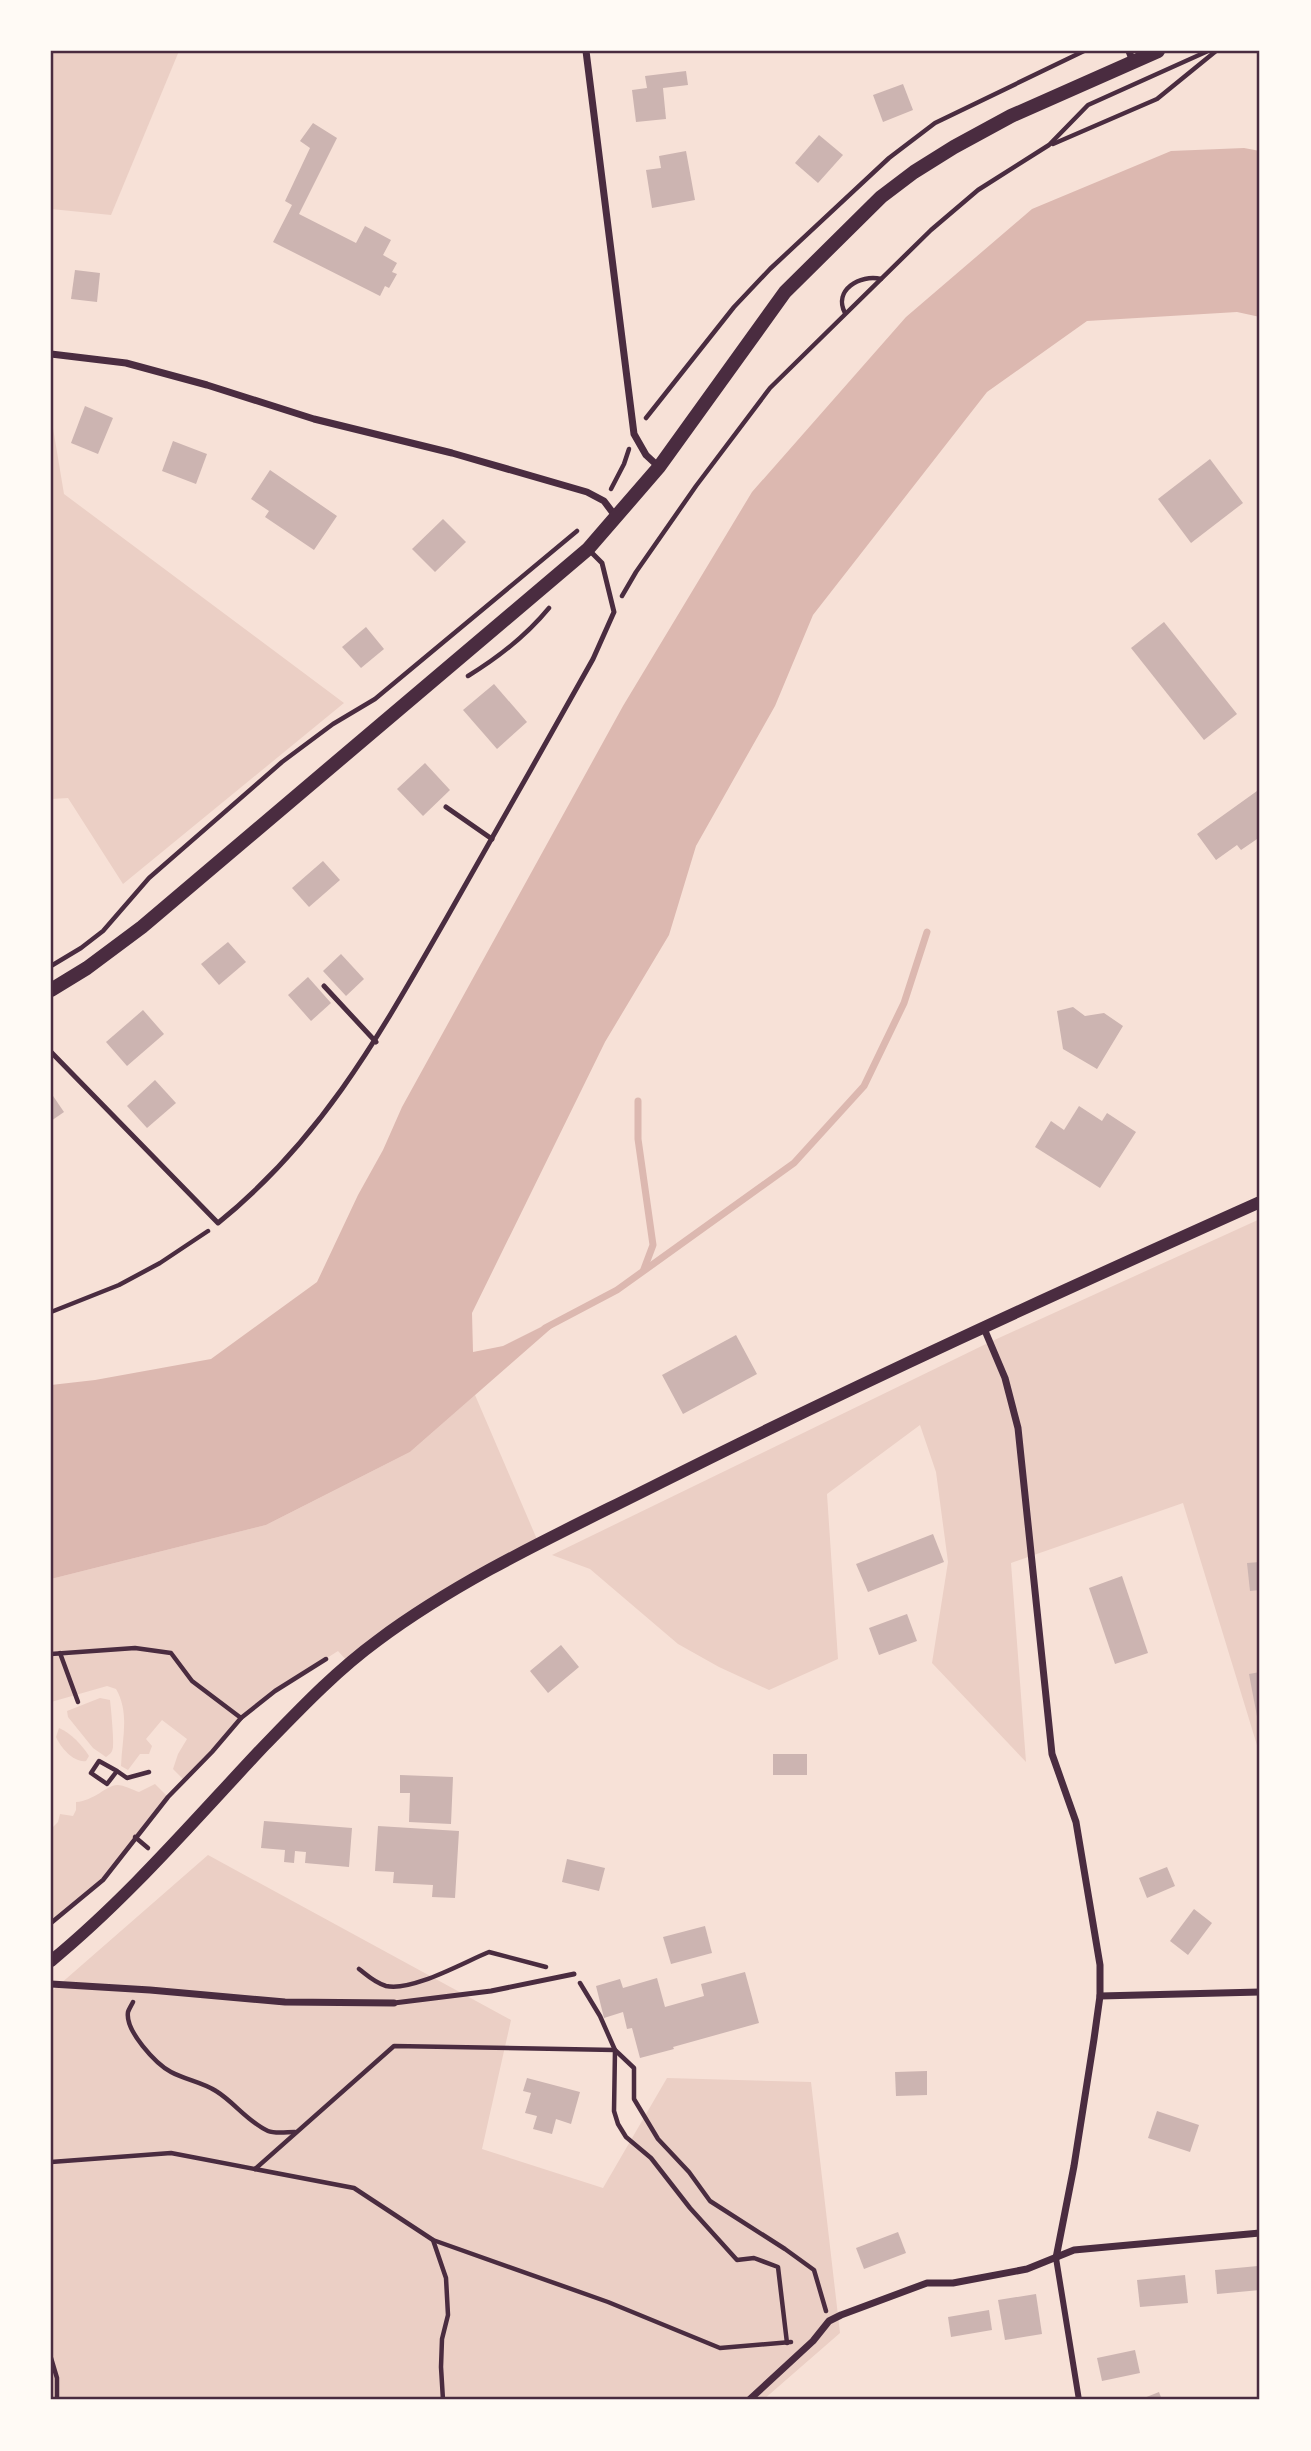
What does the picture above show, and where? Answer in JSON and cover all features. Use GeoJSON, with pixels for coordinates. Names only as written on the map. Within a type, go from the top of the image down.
{"type":"FeatureCollection","features":[{"type":"Feature","properties":{"kind":"main road"},"geometry":{"type":"LineString","coordinates":[[51,990],[87,968],[142,927],[588,549],[659,467],[785,292],[881,197],[934,159],[988,128],[1131,56],[1158,51]]}},
{"type":"Feature","properties":{"kind":"street"},"geometry":{"type":"LineString","coordinates":[[586,51],[634,434],[646,455],[659,467]]}},
{"type":"Feature","properties":{"kind":"street"},"geometry":{"type":"LineString","coordinates":[[51,354],[126,363],[314,419],[452,453],[587,492],[604,501],[617,518]]}},
{"type":"Feature","properties":{"kind":"street"},"geometry":{"type":"LineString","coordinates":[[51,1961],[93,1925],[294,1716],[349,1663],[413,1614],[471,1579],[739,1443],[983,1326],[1260,1202]]}},
{"type":"Feature","properties":{"kind":"street"},"geometry":{"type":"LineString","coordinates":[[983,1326],[1005,1378],[1018,1428],[1052,1754],[1076,1822],[1100,1965],[1100,1996],[1074,2166],[1056,2258],[1079,2400]]}},
{"type":"Feature","properties":{"kind":"street"},"geometry":{"type":"LineString","coordinates":[[51,1984],[285,2002],[394,2003]]}},
{"type":"Feature","properties":{"kind":"street"},"geometry":{"type":"LineString","coordinates":[[1100,1996],[1260,1992]]}},
{"type":"Feature","properties":{"kind":"street"},"geometry":{"type":"LineString","coordinates":[[749,2400],[813,2340],[829,2321],[927,2283],[953,2283],[1027,2269],[1074,2250],[1260,2233]]}},
{"type":"Feature","properties":{"kind":"lane"},"geometry":{"type":"LineString","coordinates":[[51,1052],[218,1223],[246,1200],[282,1166],[321,1120],[376,1042],[593,659],[614,612],[602,563],[588,549]]}},
{"type":"Feature","properties":{"kind":"lane"},"geometry":{"type":"LineString","coordinates":[[446,807],[492,839]]}},
{"type":"Feature","properties":{"kind":"lane"},"geometry":{"type":"LineString","coordinates":[[324,986],[376,1042]]}},
{"type":"Feature","properties":{"kind":"lane"},"geometry":{"type":"LineString","coordinates":[[394,2003],[491,1990],[575,1974]]}},
{"type":"Feature","properties":{"kind":"path"},"geometry":{"type":"LineString","coordinates":[[1049,145],[1088,105],[1208,51]]}},
{"type":"Feature","properties":{"kind":"path"},"geometry":{"type":"LineString","coordinates":[[614,612],[635,572],[770,388],[931,230],[978,190],[1049,145],[1157,99],[1216,51]]}},
{"type":"Feature","properties":{"kind":"path"},"geometry":{"type":"LineString","coordinates":[[845,313],[841,305],[843,296],[851,285],[860,278],[881,279]]}},
{"type":"Feature","properties":{"kind":"path"},"geometry":{"type":"LineString","coordinates":[[51,965],[103,931],[149,878],[282,762],[333,724],[374,699],[586,524],[604,501]]}},
{"type":"Feature","properties":{"kind":"path"},"geometry":{"type":"LineString","coordinates":[[51,1312],[119,1286],[160,1263],[218,1223]]}},
{"type":"Feature","properties":{"kind":"path"},"geometry":{"type":"LineString","coordinates":[[51,1654],[135,1648],[171,1653],[192,1681],[241,1718]]}},
{"type":"Feature","properties":{"kind":"path"},"geometry":{"type":"LineString","coordinates":[[51,1923],[103,1880],[168,1797],[241,1718],[275,1691],[338,1651],[349,1663]]}},
{"type":"Feature","properties":{"kind":"path"},"geometry":{"type":"LineString","coordinates":[[60,1653],[78,1702]]}},
{"type":"Feature","properties":{"kind":"path"},"geometry":{"type":"LineString","coordinates":[[117,1771],[107,1784],[91,1773],[99,1761],[117,1771],[127,1778],[149,1772]]}},
{"type":"Feature","properties":{"kind":"path"},"geometry":{"type":"LineString","coordinates":[[359,1969],[372,1980],[395,1987],[459,1967],[489,1952],[551,1969],[551,1979]]}},
{"type":"Feature","properties":{"kind":"path"},"geometry":{"type":"LineString","coordinates":[[575,1974],[600,2016],[615,2050],[634,2068],[634,2099],[658,2139],[689,2172],[710,2201],[814,2270],[829,2321]]}},
{"type":"Feature","properties":{"kind":"path"},"geometry":{"type":"LineString","coordinates":[[150,1990],[141,1993],[128,2013],[135,2035],[155,2060],[169,2071],[187,2080],[204,2083],[220,2093],[269,2132],[296,2132]]}},
{"type":"Feature","properties":{"kind":"path"},"geometry":{"type":"LineString","coordinates":[[255,2169],[394,2046],[615,2050]]}},
{"type":"Feature","properties":{"kind":"path"},"geometry":{"type":"LineString","coordinates":[[615,2050],[614,2111],[618,2124],[626,2137],[651,2158],[690,2208],[737,2260],[754,2258],[778,2267],[788,2343]]}},
{"type":"Feature","properties":{"kind":"path"},"geometry":{"type":"LineString","coordinates":[[51,2162],[171,2153],[354,2188],[433,2240],[608,2302],[720,2348],[813,2340]]}},
{"type":"Feature","properties":{"kind":"path"},"geometry":{"type":"LineString","coordinates":[[433,2240],[446,2278],[448,2315],[442,2339],[443,2400]]}},
{"type":"Feature","properties":{"kind":"path"},"geometry":{"type":"LineString","coordinates":[[51,2358],[57,2378],[57,2400]]}},
{"type":"Feature","properties":{"kind":"shaded area"},"geometry":{"type":"Polygon","coordinates":[[[51,51],[179,51],[111,215],[51,209],[51,51]]]}},
{"type":"Feature","properties":{"kind":"shaded area"},"geometry":{"type":"Polygon","coordinates":[[[1244,148],[1260,151],[1260,317],[1237,312],[1087,321],[987,392],[813,615],[775,706],[696,846],[669,935],[605,1042],[472,1313],[473,1352],[503,1346],[551,1322],[554,1326],[410,1452],[266,1525],[51,1579],[51,1385],[95,1380],[211,1359],[317,1282],[402,1107],[623,706],[752,492],[906,317],[1032,209],[1171,151],[1244,148]]]}},
{"type":"Feature","properties":{"kind":"shaded area"},"geometry":{"type":"Polygon","coordinates":[[[51,416],[64,494],[344,703],[123,884],[68,798],[51,799],[51,416]]]}},
{"type":"Feature","properties":{"kind":"shaded area"},"geometry":{"type":"Polygon","coordinates":[[[1260,1219],[1260,1755],[1183,1503],[1011,1563],[1026,1762],[932,1663],[948,1562],[936,1472],[920,1425],[827,1494],[838,1659],[769,1690],[678,1644],[590,1569],[552,1555],[990,1342],[1260,1219]]]}},
{"type":"Feature","properties":{"kind":"shaded area"},"geometry":{"type":"Polygon","coordinates":[[[475,1395],[539,1544],[471,1579],[349,1663],[338,1651],[275,1691],[241,1718],[184,1780],[173,1769],[187,1739],[162,1720],[146,1739],[152,1746],[149,1754],[140,1754],[128,1770],[121,1766],[124,1717],[116,1689],[107,1686],[51,1702],[51,1579],[266,1525],[410,1452],[475,1395]]]}},
{"type":"Feature","properties":{"kind":"shaded area"},"geometry":{"type":"Polygon","coordinates":[[[100,1698],[110,1700],[113,1747],[106,1757],[93,1748],[68,1717],[67,1711],[100,1698]]]}},
{"type":"Feature","properties":{"kind":"shaded area"},"geometry":{"type":"Polygon","coordinates":[[[59,1728],[72,1736],[83,1748],[89,1756],[86,1761],[77,1760],[65,1750],[56,1737],[59,1728]]]}},
{"type":"Feature","properties":{"kind":"shaded area"},"geometry":{"type":"Polygon","coordinates":[[[155,1784],[168,1797],[103,1880],[51,1923],[51,1829],[58,1822],[60,1814],[73,1816],[76,1802],[89,1799],[113,1786],[123,1786],[139,1792],[155,1784]]]}},
{"type":"Feature","properties":{"kind":"shaded area"},"geometry":{"type":"Polygon","coordinates":[[[208,1855],[511,2020],[482,2149],[603,2188],[667,2078],[811,2082],[840,2333],[763,2400],[51,2400],[51,1992],[208,1855]]]}},
{"type":"Feature","properties":{"kind":"building"},"geometry":{"type":"Polygon","coordinates":[[[686,71],[688,85],[663,88],[666,119],[636,122],[632,90],[647,88],[645,76],[686,71]]]}},
{"type":"Feature","properties":{"kind":"building"},"geometry":{"type":"Polygon","coordinates":[[[903,84],[913,110],[883,122],[873,95],[903,84]]]}},
{"type":"Feature","properties":{"kind":"building"},"geometry":{"type":"Polygon","coordinates":[[[313,123],[337,138],[299,214],[356,243],[365,226],[391,240],[383,255],[397,263],[392,272],[397,274],[389,288],[385,286],[380,296],[273,242],[292,205],[285,201],[310,148],[300,141],[313,123]]]}},
{"type":"Feature","properties":{"kind":"building"},"geometry":{"type":"Polygon","coordinates":[[[819,135],[843,155],[818,183],[795,163],[819,135]]]}},
{"type":"Feature","properties":{"kind":"building"},"geometry":{"type":"Polygon","coordinates":[[[686,151],[695,200],[652,208],[646,170],[661,168],[659,156],[686,151]]]}},
{"type":"Feature","properties":{"kind":"building"},"geometry":{"type":"Polygon","coordinates":[[[75,270],[100,273],[97,302],[71,299],[75,270]]]}},
{"type":"Feature","properties":{"kind":"building"},"geometry":{"type":"Polygon","coordinates":[[[85,406],[113,418],[98,454],[71,443],[85,406]]]}},
{"type":"Feature","properties":{"kind":"building"},"geometry":{"type":"Polygon","coordinates":[[[173,441],[207,454],[196,484],[162,471],[173,441]]]}},
{"type":"Feature","properties":{"kind":"building"},"geometry":{"type":"Polygon","coordinates":[[[1210,459],[1243,503],[1191,543],[1158,499],[1210,459]]]}},
{"type":"Feature","properties":{"kind":"building"},"geometry":{"type":"Polygon","coordinates":[[[270,470],[337,516],[314,550],[265,517],[269,511],[251,499],[270,470]]]}},
{"type":"Feature","properties":{"kind":"building"},"geometry":{"type":"Polygon","coordinates":[[[443,519],[466,542],[435,572],[412,549],[443,519]]]}},
{"type":"Feature","properties":{"kind":"building"},"geometry":{"type":"Polygon","coordinates":[[[1164,622],[1237,714],[1204,740],[1131,648],[1164,622]]]}},
{"type":"Feature","properties":{"kind":"building"},"geometry":{"type":"Polygon","coordinates":[[[366,627],[384,649],[361,668],[342,647],[366,627]]]}},
{"type":"Feature","properties":{"kind":"building"},"geometry":{"type":"Polygon","coordinates":[[[494,684],[527,722],[497,749],[463,710],[494,684]]]}},
{"type":"Feature","properties":{"kind":"building"},"geometry":{"type":"Polygon","coordinates":[[[425,763],[450,790],[423,816],[397,789],[425,763]]]}},
{"type":"Feature","properties":{"kind":"building"},"geometry":{"type":"Polygon","coordinates":[[[1257,791],[1260,796],[1260,837],[1241,850],[1237,845],[1216,860],[1197,834],[1257,791]]]}},
{"type":"Feature","properties":{"kind":"building"},"geometry":{"type":"Polygon","coordinates":[[[323,861],[340,880],[309,907],[292,888],[323,861]]]}},
{"type":"Feature","properties":{"kind":"building"},"geometry":{"type":"Polygon","coordinates":[[[228,942],[246,962],[219,985],[201,964],[228,942]]]}},
{"type":"Feature","properties":{"kind":"building"},"geometry":{"type":"Polygon","coordinates":[[[341,954],[364,979],[346,996],[323,971],[341,954]]]}},
{"type":"Feature","properties":{"kind":"building"},"geometry":{"type":"Polygon","coordinates":[[[308,977],[331,1003],[311,1021],[288,995],[308,977]]]}},
{"type":"Feature","properties":{"kind":"building"},"geometry":{"type":"Polygon","coordinates":[[[1073,1007],[1085,1016],[1104,1013],[1123,1026],[1097,1069],[1063,1049],[1057,1011],[1073,1007]]]}},
{"type":"Feature","properties":{"kind":"building"},"geometry":{"type":"Polygon","coordinates":[[[143,1010],[164,1034],[127,1066],[106,1042],[143,1010]]]}},
{"type":"Feature","properties":{"kind":"building"},"geometry":{"type":"Polygon","coordinates":[[[155,1080],[176,1103],[147,1128],[127,1106],[155,1080]]]}},
{"type":"Feature","properties":{"kind":"building"},"geometry":{"type":"Polygon","coordinates":[[[51,1093],[64,1112],[51,1121],[51,1093]]]}},
{"type":"Feature","properties":{"kind":"building"},"geometry":{"type":"Polygon","coordinates":[[[1079,1106],[1102,1121],[1107,1113],[1136,1132],[1100,1188],[1035,1147],[1051,1121],[1064,1130],[1079,1106]]]}},
{"type":"Feature","properties":{"kind":"building"},"geometry":{"type":"Polygon","coordinates":[[[736,1335],[757,1374],[683,1414],[662,1375],[736,1335]]]}},
{"type":"Feature","properties":{"kind":"building"},"geometry":{"type":"Polygon","coordinates":[[[933,1534],[944,1562],[868,1592],[856,1564],[933,1534]]]}},
{"type":"Feature","properties":{"kind":"building"},"geometry":{"type":"Polygon","coordinates":[[[1260,1562],[1260,1590],[1250,1591],[1247,1563],[1260,1562]]]}},
{"type":"Feature","properties":{"kind":"building"},"geometry":{"type":"Polygon","coordinates":[[[1122,1576],[1148,1653],[1115,1664],[1089,1588],[1122,1576]]]}},
{"type":"Feature","properties":{"kind":"building"},"geometry":{"type":"Polygon","coordinates":[[[907,1614],[917,1641],[879,1655],[869,1628],[907,1614]]]}},
{"type":"Feature","properties":{"kind":"building"},"geometry":{"type":"Polygon","coordinates":[[[561,1645],[579,1667],[548,1693],[530,1671],[561,1645]]]}},
{"type":"Feature","properties":{"kind":"building"},"geometry":{"type":"Polygon","coordinates":[[[1260,1672],[1260,1727],[1259,1727],[1249,1674],[1260,1672]]]}},
{"type":"Feature","properties":{"kind":"building"},"geometry":{"type":"Polygon","coordinates":[[[773,1754],[807,1754],[807,1775],[773,1775],[773,1754]]]}},
{"type":"Feature","properties":{"kind":"building"},"geometry":{"type":"Polygon","coordinates":[[[400,1775],[453,1777],[451,1824],[409,1822],[410,1793],[400,1793],[400,1775]]]}},
{"type":"Feature","properties":{"kind":"building"},"geometry":{"type":"Polygon","coordinates":[[[264,1821],[352,1828],[349,1867],[305,1863],[306,1852],[295,1851],[294,1863],[284,1862],[285,1850],[261,1848],[264,1821]]]}},
{"type":"Feature","properties":{"kind":"building"},"geometry":{"type":"Polygon","coordinates":[[[378,1826],[459,1831],[455,1898],[432,1897],[433,1885],[393,1883],[394,1872],[375,1871],[378,1826]]]}},
{"type":"Feature","properties":{"kind":"building"},"geometry":{"type":"Polygon","coordinates":[[[567,1859],[605,1868],[599,1891],[562,1882],[567,1859]]]}},
{"type":"Feature","properties":{"kind":"building"},"geometry":{"type":"Polygon","coordinates":[[[1167,1867],[1175,1886],[1147,1898],[1139,1878],[1167,1867]]]}},
{"type":"Feature","properties":{"kind":"building"},"geometry":{"type":"Polygon","coordinates":[[[1194,1909],[1212,1923],[1188,1955],[1170,1941],[1194,1909]]]}},
{"type":"Feature","properties":{"kind":"building"},"geometry":{"type":"Polygon","coordinates":[[[705,1926],[712,1953],[671,1964],[663,1937],[705,1926]]]}},
{"type":"Feature","properties":{"kind":"building"},"geometry":{"type":"Polygon","coordinates":[[[745,1972],[759,2023],[640,2058],[632,2028],[627,2029],[623,2012],[604,2018],[596,1986],[620,1979],[623,1988],[657,1978],[665,2007],[704,1996],[701,1984],[745,1972]]]}},
{"type":"Feature","properties":{"kind":"building"},"geometry":{"type":"Polygon","coordinates":[[[927,2071],[927,2095],[896,2096],[895,2072],[927,2071]]]}},
{"type":"Feature","properties":{"kind":"building"},"geometry":{"type":"Polygon","coordinates":[[[527,2078],[580,2092],[571,2124],[556,2119],[552,2134],[533,2129],[537,2116],[525,2113],[531,2093],[523,2091],[527,2078]]]}},
{"type":"Feature","properties":{"kind":"building"},"geometry":{"type":"Polygon","coordinates":[[[1157,2111],[1199,2125],[1190,2152],[1148,2138],[1157,2111]]]}},
{"type":"Feature","properties":{"kind":"building"},"geometry":{"type":"Polygon","coordinates":[[[898,2232],[906,2253],[864,2269],[856,2248],[898,2232]]]}},
{"type":"Feature","properties":{"kind":"building"},"geometry":{"type":"Polygon","coordinates":[[[1258,2266],[1260,2290],[1217,2294],[1215,2270],[1258,2266]]]}},
{"type":"Feature","properties":{"kind":"building"},"geometry":{"type":"Polygon","coordinates":[[[1185,2275],[1188,2303],[1140,2307],[1137,2280],[1185,2275]]]}},
{"type":"Feature","properties":{"kind":"building"},"geometry":{"type":"Polygon","coordinates":[[[1036,2294],[1042,2334],[1005,2340],[998,2300],[1036,2294]]]}},
{"type":"Feature","properties":{"kind":"building"},"geometry":{"type":"Polygon","coordinates":[[[989,2310],[992,2330],[951,2337],[948,2317],[989,2310]]]}},
{"type":"Feature","properties":{"kind":"building"},"geometry":{"type":"Polygon","coordinates":[[[1135,2350],[1140,2373],[1102,2381],[1097,2358],[1135,2350]]]}},
{"type":"Feature","properties":{"kind":"building"},"geometry":{"type":"Polygon","coordinates":[[[1159,2392],[1162,2400],[1139,2400],[1159,2392]]]}},
{"type":"Feature","properties":{"kind":"waterway"},"geometry":{"type":"LineString","coordinates":[[545,1328],[617,1290],[794,1163],[864,1086],[904,1003],[927,932]]}},
{"type":"Feature","properties":{"kind":"waterway"},"geometry":{"type":"LineString","coordinates":[[638,1101],[638,1139],[653,1245],[644,1269]]}}]}
